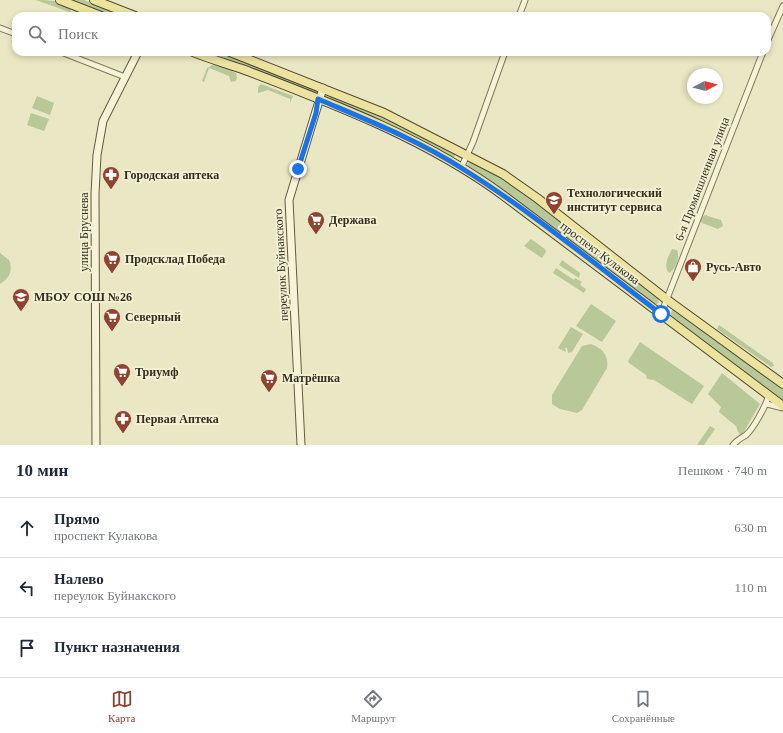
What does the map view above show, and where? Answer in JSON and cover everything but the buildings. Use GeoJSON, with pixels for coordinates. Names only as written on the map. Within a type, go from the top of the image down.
{"type":"FeatureCollection","features":[{"type":"Feature","properties":{"kind":"main road"},"geometry":{"type":"LineString","coordinates":[[60,0],[91,12]]}},
{"type":"Feature","properties":{"kind":"main road"},"geometry":{"type":"LineString","coordinates":[[94,0],[125,12]]}},
{"type":"Feature","properties":{"kind":"main road","name":"проспект Кулакова"},"geometry":{"type":"LineString","coordinates":[[204,56],[318,99],[401,135],[462,168],[500,193],[783,407]]}},
{"type":"Feature","properties":{"kind":"main road","name":"проспект Кулакова"},"geometry":{"type":"LineString","coordinates":[[240,56],[384,113],[503,174],[537,198],[666,299],[783,384]]}},
{"type":"Feature","properties":{"kind":"street"},"geometry":{"type":"LineString","coordinates":[[520,12],[525,0]]}},
{"type":"Feature","properties":{"kind":"street"},"geometry":{"type":"LineString","coordinates":[[771,33],[783,6]]}},
{"type":"Feature","properties":{"kind":"street"},"geometry":{"type":"LineString","coordinates":[[0,28],[12,32]]}},
{"type":"Feature","properties":{"kind":"street"},"geometry":{"type":"LineString","coordinates":[[71,56],[125,77]]}},
{"type":"Feature","properties":{"kind":"street","name":"улица Бруснева"},"geometry":{"type":"LineString","coordinates":[[96,445],[96,156],[103,121],[136,56]]}},
{"type":"Feature","properties":{"kind":"street"},"geometry":{"type":"LineString","coordinates":[[462,168],[468,156],[504,56]]}},
{"type":"Feature","properties":{"kind":"street","name":"6-я Промышленная улица"},"geometry":{"type":"LineString","coordinates":[[661,314],[761,56]]}},
{"type":"Feature","properties":{"kind":"street","name":"переулок Буйнакского"},"geometry":{"type":"LineString","coordinates":[[301,445],[290,200],[322,88]]}},
{"type":"Feature","properties":{"kind":"street"},"geometry":{"type":"LineString","coordinates":[[733,445],[739,438],[746,434],[767,404],[769,395]]}},
{"type":"Feature","properties":{"kind":"street"},"geometry":{"type":"LineString","coordinates":[[767,404],[783,407]]}},
{"type":"Feature","properties":{"kind":"green space"},"geometry":{"type":"Polygon","coordinates":[[[36,0],[62,3],[70,9],[72,12],[36,0]]]}},
{"type":"Feature","properties":{"kind":"green space"},"geometry":{"type":"Polygon","coordinates":[[[69,0],[84,0],[115,12],[100,12],[69,0]]]}},
{"type":"Feature","properties":{"kind":"green space"},"geometry":{"type":"Polygon","coordinates":[[[219,56],[233,56],[316,89],[317,93],[315,94],[219,56]]]}},
{"type":"Feature","properties":{"kind":"green space"},"geometry":{"type":"Polygon","coordinates":[[[214,64],[236,73],[236,81],[231,82],[229,76],[209,68],[204,82],[202,81],[207,68],[214,64]]]}},
{"type":"Feature","properties":{"kind":"green space"},"geometry":{"type":"Polygon","coordinates":[[[261,84],[293,96],[290,103],[290,99],[268,90],[258,93],[258,87],[261,84]]]}},
{"type":"Feature","properties":{"kind":"green space"},"geometry":{"type":"Polygon","coordinates":[[[331,95],[372,111],[455,154],[455,156],[452,158],[329,99],[331,95]]]}},
{"type":"Feature","properties":{"kind":"green space"},"geometry":{"type":"Polygon","coordinates":[[[37,96],[54,103],[50,115],[32,108],[37,96]]]}},
{"type":"Feature","properties":{"kind":"green space"},"geometry":{"type":"Polygon","coordinates":[[[31,113],[49,119],[44,131],[27,125],[31,113]]]}},
{"type":"Feature","properties":{"kind":"green space"},"geometry":{"type":"Polygon","coordinates":[[[471,162],[504,179],[523,192],[658,298],[659,302],[657,304],[652,303],[467,167],[468,163],[471,162]]]}},
{"type":"Feature","properties":{"kind":"green space"},"geometry":{"type":"Polygon","coordinates":[[[705,215],[721,220],[723,226],[718,229],[702,223],[700,219],[705,215]]]}},
{"type":"Feature","properties":{"kind":"green space"},"geometry":{"type":"Polygon","coordinates":[[[531,239],[545,249],[546,252],[542,258],[524,246],[531,239]]]}},
{"type":"Feature","properties":{"kind":"green space"},"geometry":{"type":"Polygon","coordinates":[[[672,249],[677,250],[678,259],[674,269],[669,273],[666,265],[672,249]]]}},
{"type":"Feature","properties":{"kind":"green space"},"geometry":{"type":"Polygon","coordinates":[[[0,253],[9,260],[11,270],[10,274],[0,284],[0,253]]]}},
{"type":"Feature","properties":{"kind":"green space"},"geometry":{"type":"Polygon","coordinates":[[[562,260],[580,273],[579,278],[559,265],[562,260]]]}},
{"type":"Feature","properties":{"kind":"green space"},"geometry":{"type":"Polygon","coordinates":[[[556,268],[574,280],[575,278],[582,282],[580,285],[586,289],[584,293],[553,273],[556,268]]]}},
{"type":"Feature","properties":{"kind":"green space"},"geometry":{"type":"Polygon","coordinates":[[[591,304],[616,321],[602,342],[576,326],[591,304]]]}},
{"type":"Feature","properties":{"kind":"green space"},"geometry":{"type":"Polygon","coordinates":[[[672,310],[675,310],[783,388],[783,400],[670,315],[672,310]]]}},
{"type":"Feature","properties":{"kind":"green space"},"geometry":{"type":"Polygon","coordinates":[[[719,325],[773,363],[774,366],[771,367],[717,329],[719,325]]]}},
{"type":"Feature","properties":{"kind":"green space"},"geometry":{"type":"Polygon","coordinates":[[[571,327],[583,334],[572,352],[568,353],[567,348],[565,348],[566,352],[558,348],[571,327]]]}},
{"type":"Feature","properties":{"kind":"green space"},"geometry":{"type":"Polygon","coordinates":[[[640,342],[704,386],[692,404],[654,380],[647,379],[646,375],[629,363],[628,361],[640,342]]]}},
{"type":"Feature","properties":{"kind":"green space"},"geometry":{"type":"Polygon","coordinates":[[[591,344],[602,350],[606,356],[607,368],[582,410],[577,413],[560,409],[552,404],[552,395],[582,346],[591,344]]]}},
{"type":"Feature","properties":{"kind":"green space"},"geometry":{"type":"Polygon","coordinates":[[[722,373],[760,404],[742,435],[738,432],[736,426],[719,412],[721,407],[708,394],[722,373]]]}},
{"type":"Feature","properties":{"kind":"green space"},"geometry":{"type":"Polygon","coordinates":[[[710,426],[715,429],[704,445],[697,445],[710,426]]]}},
{"type":"Feature","properties":{"kind":"place","name":"Городская аптека"},"geometry":{"type":"Point","coordinates":[111,190]}},
{"type":"Feature","properties":{"kind":"place","name":"Технологический институт сервиса"},"geometry":{"type":"Point","coordinates":[554,215]}},
{"type":"Feature","properties":{"kind":"place","name":"Держава"},"geometry":{"type":"Point","coordinates":[316,235]}},
{"type":"Feature","properties":{"kind":"place","name":"Продсклад Победа"},"geometry":{"type":"Point","coordinates":[112,274]}},
{"type":"Feature","properties":{"kind":"place","name":"Русь-Авто"},"geometry":{"type":"Point","coordinates":[693,282]}},
{"type":"Feature","properties":{"kind":"place","name":"МБОУ СОШ №26"},"geometry":{"type":"Point","coordinates":[21,312]}},
{"type":"Feature","properties":{"kind":"place","name":"Северный"},"geometry":{"type":"Point","coordinates":[112,332]}},
{"type":"Feature","properties":{"kind":"place","name":"Триумф"},"geometry":{"type":"Point","coordinates":[122,387]}},
{"type":"Feature","properties":{"kind":"place","name":"Матрёшка"},"geometry":{"type":"Point","coordinates":[269,393]}},
{"type":"Feature","properties":{"kind":"place","name":"Первая Аптека"},"geometry":{"type":"Point","coordinates":[123,434]}},
{"type":"Feature","properties":{"kind":"route"},"geometry":{"type":"LineString","coordinates":[[298,169],[316,113],[318,99],[418,143],[462,168],[500,193],[661,314]]}}]}
